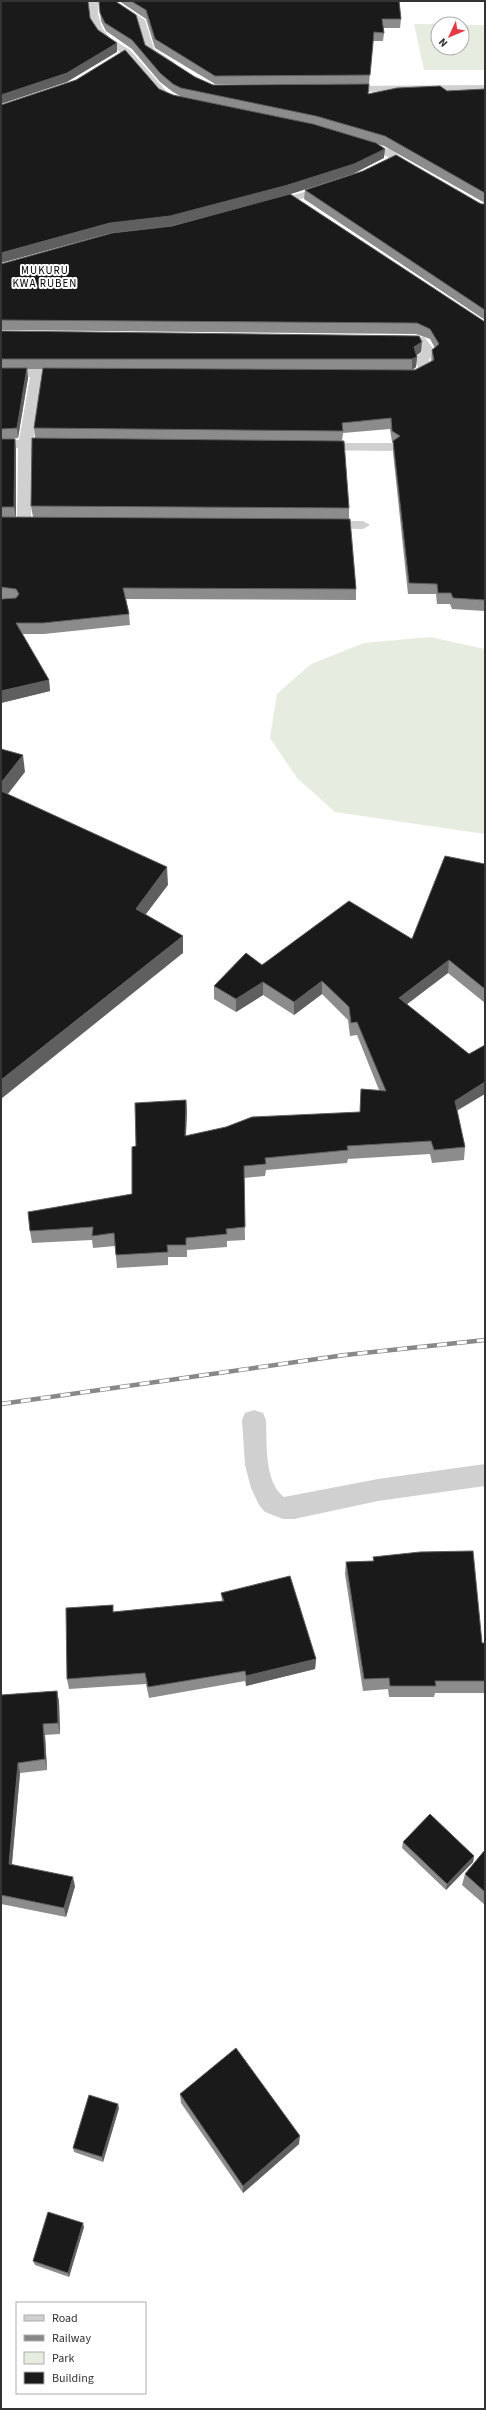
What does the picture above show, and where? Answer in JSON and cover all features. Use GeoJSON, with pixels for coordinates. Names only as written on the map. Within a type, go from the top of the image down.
{"type":"FeatureCollection","features":[{"type":"Feature","properties":{"kind":"street"},"geometry":{"type":"LineString","coordinates":[[94,1],[93,14],[97,28],[107,40],[127,52],[163,93],[178,101],[192,104]]}},
{"type":"Feature","properties":{"kind":"street"},"geometry":{"type":"LineString","coordinates":[[110,1],[142,22],[149,50],[180,71]]}},
{"type":"Feature","properties":{"kind":"street"},"geometry":{"type":"LineString","coordinates":[[115,60],[127,52]]}},
{"type":"Feature","properties":{"kind":"street"},"geometry":{"type":"LineString","coordinates":[[485,88],[329,91],[485,93]]}},
{"type":"Feature","properties":{"kind":"street"},"geometry":{"type":"LineString","coordinates":[[163,93],[191,93]]}},
{"type":"Feature","properties":{"kind":"street"},"geometry":{"type":"LineString","coordinates":[[345,138],[380,149],[431,180]]}},
{"type":"Feature","properties":{"kind":"street"},"geometry":{"type":"LineString","coordinates":[[385,164],[397,158]]}},
{"type":"Feature","properties":{"kind":"street"},"geometry":{"type":"LineString","coordinates":[[255,208],[346,182]]}},
{"type":"Feature","properties":{"kind":"street"},"geometry":{"type":"LineString","coordinates":[[292,198],[307,209]]}},
{"type":"Feature","properties":{"kind":"street"},"geometry":{"type":"LineString","coordinates":[[381,339],[416,339],[424,343],[430,353],[422,358],[426,368],[421,372],[414,375],[386,374]]}},
{"type":"Feature","properties":{"kind":"street"},"geometry":{"type":"LineString","coordinates":[[1,373],[84,372]]}},
{"type":"Feature","properties":{"kind":"street"},"geometry":{"type":"LineString","coordinates":[[24,523],[25,444],[37,373]]}},
{"type":"Feature","properties":{"kind":"street"},"geometry":{"type":"LineString","coordinates":[[1,444],[73,444]]}},
{"type":"Feature","properties":{"kind":"street"},"geometry":{"type":"LineString","coordinates":[[303,446],[391,447]]}},
{"type":"Feature","properties":{"kind":"street"},"geometry":{"type":"LineString","coordinates":[[1,523],[39,523]]}},
{"type":"Feature","properties":{"kind":"street"},"geometry":{"type":"LineString","coordinates":[[307,525],[363,525]]}},
{"type":"Feature","properties":{"kind":"street"},"geometry":{"type":"LineString","coordinates":[[254,1420],[254,1442],[261,1481],[271,1502],[281,1508],[296,1508],[374,1489],[485,1475]]}},
{"type":"Feature","properties":{"kind":"green space"},"geometry":{"type":"Polygon","coordinates":[[[414,24],[430,24],[430,56],[470,56],[470,25],[485,25],[485,70],[424,70],[414,24]]]}},
{"type":"Feature","properties":{"kind":"green space"},"geometry":{"type":"Polygon","coordinates":[[[430,637],[485,649],[485,834],[335,812],[297,778],[270,738],[277,694],[311,664],[364,643],[430,637]]]}},
{"type":"Feature","properties":{"kind":"building"},"geometry":{"type":"Polygon","coordinates":[[[1,1],[88,1],[90,18],[98,30],[117,43],[67,73],[1,95],[1,1]]]}},
{"type":"Feature","properties":{"kind":"building"},"geometry":{"type":"Polygon","coordinates":[[[99,1],[115,1],[136,15],[145,45],[195,77],[213,85],[369,84],[368,94],[397,88],[440,86],[447,91],[485,89],[485,193],[385,136],[316,116],[181,88],[173,84],[160,73],[132,40],[105,23],[100,13],[99,1]]]}},
{"type":"Feature","properties":{"kind":"building"},"geometry":{"type":"Polygon","coordinates":[[[131,1],[399,1],[401,19],[382,19],[384,33],[374,32],[370,75],[215,76],[155,39],[146,10],[131,1]]]}},
{"type":"Feature","properties":{"kind":"building"},"geometry":{"type":"Polygon","coordinates":[[[125,50],[159,89],[173,95],[313,124],[376,143],[385,149],[354,164],[288,185],[170,216],[110,223],[1,253],[1,105],[76,80],[125,50]]]}},
{"type":"Feature","properties":{"kind":"building"},"geometry":{"type":"Polygon","coordinates":[[[396,155],[481,204],[485,204],[485,310],[305,190],[363,171],[396,155]]]}},
{"type":"Feature","properties":{"kind":"building"},"geometry":{"type":"Polygon","coordinates":[[[290,194],[485,322],[485,600],[453,598],[451,593],[438,593],[437,584],[409,583],[393,441],[400,436],[392,431],[391,418],[342,423],[343,431],[34,428],[43,368],[415,370],[434,360],[432,350],[439,344],[430,329],[417,323],[1,320],[1,264],[112,233],[172,226],[290,194]]]}},
{"type":"Feature","properties":{"kind":"building"},"geometry":{"type":"Polygon","coordinates":[[[1,331],[419,336],[422,342],[414,347],[417,357],[412,359],[1,359],[1,331]]]}},
{"type":"Feature","properties":{"kind":"building"},"geometry":{"type":"Polygon","coordinates":[[[1,368],[27,368],[17,428],[1,429],[1,368]]]}},
{"type":"Feature","properties":{"kind":"building"},"geometry":{"type":"Polygon","coordinates":[[[32,438],[344,441],[349,508],[31,506],[32,438]]]}},
{"type":"Feature","properties":{"kind":"building"},"geometry":{"type":"Polygon","coordinates":[[[1,439],[15,439],[14,507],[1,507],[1,439]]]}},
{"type":"Feature","properties":{"kind":"building"},"geometry":{"type":"Polygon","coordinates":[[[1,517],[350,519],[356,589],[123,588],[129,614],[43,623],[16,623],[49,680],[1,691],[1,599],[16,598],[19,594],[16,589],[1,587],[1,517]]]}},
{"type":"Feature","properties":{"kind":"building"},"geometry":{"type":"Polygon","coordinates":[[[1,749],[23,755],[1,783],[1,749]]]}},
{"type":"Feature","properties":{"kind":"building"},"geometry":{"type":"Polygon","coordinates":[[[1,791],[167,867],[136,909],[183,936],[1,1080],[1,791]]]}},
{"type":"Feature","properties":{"kind":"building"},"geometry":{"type":"Polygon","coordinates":[[[445,856],[485,864],[485,989],[449,960],[399,998],[469,1054],[485,1045],[485,1082],[455,1101],[465,1147],[434,1150],[431,1141],[347,1146],[348,1150],[265,1158],[266,1164],[244,1166],[245,1227],[226,1229],[227,1234],[186,1238],[186,1245],[167,1245],[168,1252],[116,1255],[114,1233],[92,1236],[93,1227],[30,1231],[28,1212],[132,1194],[132,1147],[136,1146],[135,1103],[186,1100],[185,1136],[226,1127],[252,1117],[360,1112],[361,1089],[386,1091],[357,1022],[351,1023],[349,1007],[322,981],[294,1002],[263,982],[236,999],[214,986],[246,953],[262,965],[349,901],[412,939],[445,856]]]}},
{"type":"Feature","properties":{"kind":"building"},"geometry":{"type":"Polygon","coordinates":[[[473,1551],[482,1643],[485,1643],[485,1681],[435,1681],[436,1686],[390,1686],[389,1678],[364,1679],[346,1562],[374,1561],[373,1557],[420,1552],[473,1551]]]}},
{"type":"Feature","properties":{"kind":"building"},"geometry":{"type":"Polygon","coordinates":[[[290,1576],[316,1659],[246,1676],[245,1671],[148,1687],[145,1673],[67,1679],[66,1608],[113,1605],[113,1612],[224,1601],[221,1593],[290,1576]]]}},
{"type":"Feature","properties":{"kind":"building"},"geometry":{"type":"Polygon","coordinates":[[[57,1691],[58,1723],[43,1724],[45,1759],[18,1763],[9,1864],[73,1877],[64,1908],[1,1895],[1,1695],[57,1691]]]}},
{"type":"Feature","properties":{"kind":"building"},"geometry":{"type":"Polygon","coordinates":[[[430,1814],[474,1856],[447,1884],[403,1842],[430,1814]]]}},
{"type":"Feature","properties":{"kind":"building"},"geometry":{"type":"Polygon","coordinates":[[[485,1850],[485,1892],[465,1874],[485,1850]]]}},
{"type":"Feature","properties":{"kind":"building"},"geometry":{"type":"Polygon","coordinates":[[[236,2048],[300,2136],[243,2186],[180,2094],[236,2048]]]}},
{"type":"Feature","properties":{"kind":"building"},"geometry":{"type":"Polygon","coordinates":[[[89,2095],[118,2104],[102,2157],[73,2148],[89,2095]]]}},
{"type":"Feature","properties":{"kind":"building"},"geometry":{"type":"Polygon","coordinates":[[[48,2212],[83,2223],[68,2273],[33,2261],[48,2212]]]}},
{"type":"Feature","properties":{"kind":"railway"},"geometry":{"type":"LineString","coordinates":[[1,1404],[345,1355],[485,1340]]}},
{"type":"Feature","properties":{"kind":"district","name":"MUKURU KWA RUBEN"},"geometry":{"type":"Point","coordinates":[45,276]}}]}
